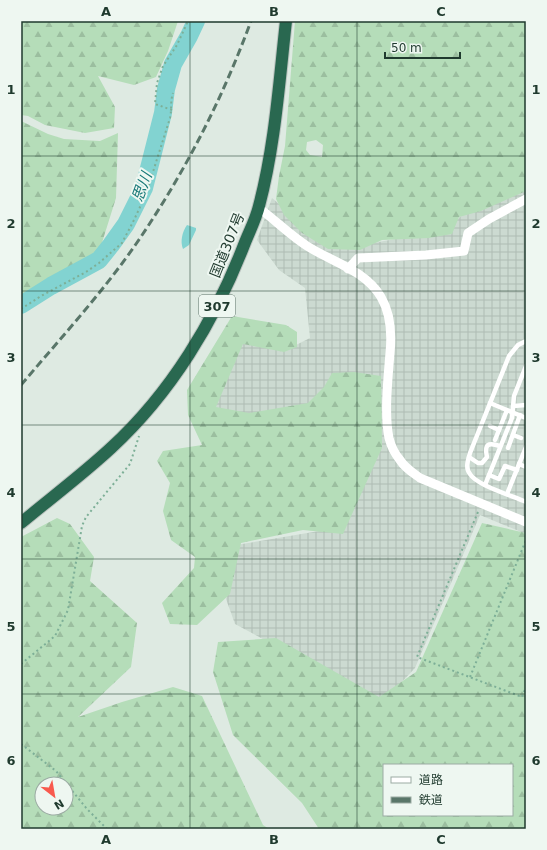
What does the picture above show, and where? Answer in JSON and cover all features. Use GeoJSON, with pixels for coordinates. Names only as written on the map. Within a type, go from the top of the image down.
{"type":"FeatureCollection","features":[{"type":"Feature","properties":{"kind":"highway","name":"国道307号"},"geometry":{"type":"LineString","coordinates":[[21,523],[112,447],[147,410],[178,372],[203,332],[231,278],[259,208],[268,166],[286,21]]}},
{"type":"Feature","properties":{"kind":"street"},"geometry":{"type":"LineString","coordinates":[[348,268],[358,258],[426,255],[464,251],[468,233],[489,219],[526,199]]}},
{"type":"Feature","properties":{"kind":"street"},"geometry":{"type":"LineString","coordinates":[[259,208],[306,245],[364,278],[374,287],[388,309],[391,340],[387,425],[389,439],[400,461],[408,470],[420,478],[526,522]]}},
{"type":"Feature","properties":{"kind":"lane"},"geometry":{"type":"LineString","coordinates":[[526,342],[518,345],[511,353],[468,457],[467,466],[470,474],[477,481],[526,502]]}},
{"type":"Feature","properties":{"kind":"lane"},"geometry":{"type":"LineString","coordinates":[[485,485],[513,412],[514,396],[526,366]]}},
{"type":"Feature","properties":{"kind":"lane"},"geometry":{"type":"LineString","coordinates":[[490,403],[526,418]]}},
{"type":"Feature","properties":{"kind":"lane"},"geometry":{"type":"LineString","coordinates":[[513,406],[526,405]]}},
{"type":"Feature","properties":{"kind":"lane"},"geometry":{"type":"LineString","coordinates":[[495,440],[507,410]]}},
{"type":"Feature","properties":{"kind":"lane"},"geometry":{"type":"LineString","coordinates":[[508,448],[520,416]]}},
{"type":"Feature","properties":{"kind":"lane"},"geometry":{"type":"LineString","coordinates":[[490,426],[499,430]]}},
{"type":"Feature","properties":{"kind":"lane"},"geometry":{"type":"LineString","coordinates":[[513,435],[520,438]]}},
{"type":"Feature","properties":{"kind":"lane"},"geometry":{"type":"LineString","coordinates":[[468,457],[478,463],[482,463],[486,458],[486,446],[490,444],[500,446]]}},
{"type":"Feature","properties":{"kind":"lane"},"geometry":{"type":"LineString","coordinates":[[507,494],[526,449]]}},
{"type":"Feature","properties":{"kind":"lane"},"geometry":{"type":"LineString","coordinates":[[519,464],[526,467]]}},
{"type":"Feature","properties":{"kind":"lane"},"geometry":{"type":"LineString","coordinates":[[489,475],[499,479],[504,466],[517,470]]}},
{"type":"Feature","properties":{"kind":"path"},"geometry":{"type":"LineString","coordinates":[[172,110],[155,104],[157,83],[163,66],[177,45],[188,21]]}},
{"type":"Feature","properties":{"kind":"path"},"geometry":{"type":"LineString","coordinates":[[21,309],[86,272],[122,243],[146,194],[172,110],[170,101],[173,93]]}},
{"type":"Feature","properties":{"kind":"path"},"geometry":{"type":"LineString","coordinates":[[21,664],[55,636],[68,610],[82,526],[86,517],[130,464],[140,433]]}},
{"type":"Feature","properties":{"kind":"path"},"geometry":{"type":"LineString","coordinates":[[482,503],[417,657],[522,697],[526,687]]}},
{"type":"Feature","properties":{"kind":"path"},"geometry":{"type":"LineString","coordinates":[[470,677],[526,540]]}},
{"type":"Feature","properties":{"kind":"path"},"geometry":{"type":"LineString","coordinates":[[21,744],[56,771],[87,809],[107,829]]}},
{"type":"Feature","properties":{"kind":"shaded area"},"geometry":{"type":"Polygon","coordinates":[[[526,186],[526,534],[480,515],[415,668],[382,703],[235,624],[226,599],[236,545],[337,528],[309,412],[247,421],[211,411],[241,342],[288,349],[310,338],[305,288],[279,270],[257,240],[272,198],[327,244],[351,247],[445,230],[469,209],[526,186]]]}},
{"type":"Feature","properties":{"kind":"green space"},"geometry":{"type":"Polygon","coordinates":[[[21,21],[178,21],[168,51],[156,77],[134,85],[98,76],[115,107],[114,128],[85,133],[45,125],[28,116],[21,115],[21,21]]]}},
{"type":"Feature","properties":{"kind":"green space"},"geometry":{"type":"Polygon","coordinates":[[[295,21],[526,21],[526,191],[481,211],[459,217],[452,234],[429,238],[382,240],[360,250],[328,249],[302,233],[284,215],[276,199],[285,146],[295,21]],[[316,140],[307,142],[306,150],[310,155],[322,157],[323,145],[316,140]]]}},
{"type":"Feature","properties":{"kind":"green space"},"geometry":{"type":"Polygon","coordinates":[[[21,121],[48,134],[64,139],[100,141],[118,133],[116,198],[100,249],[78,266],[34,291],[21,301],[21,121]]]}},
{"type":"Feature","properties":{"kind":"green space"},"geometry":{"type":"Polygon","coordinates":[[[232,316],[286,325],[297,332],[297,347],[284,352],[243,344],[216,407],[249,413],[308,403],[324,387],[332,373],[354,372],[381,376],[382,448],[343,534],[303,530],[241,543],[230,594],[197,625],[170,624],[162,603],[194,568],[195,557],[171,540],[163,511],[170,483],[157,461],[163,451],[202,445],[188,415],[187,390],[232,316]]]}},
{"type":"Feature","properties":{"kind":"green space"},"geometry":{"type":"Polygon","coordinates":[[[57,518],[70,524],[94,557],[90,581],[137,623],[131,667],[78,717],[173,687],[202,696],[263,825],[269,829],[21,829],[21,537],[57,518]]]}},
{"type":"Feature","properties":{"kind":"green space"},"geometry":{"type":"Polygon","coordinates":[[[482,523],[526,533],[526,829],[319,829],[302,803],[233,735],[213,672],[218,642],[276,638],[379,697],[416,672],[482,523]]]}},
{"type":"Feature","properties":{"kind":"water"},"geometry":{"type":"Polygon","coordinates":[[[187,225],[196,228],[196,230],[189,245],[183,249],[182,237],[187,225]]]}},
{"type":"Feature","properties":{"kind":"waterway","name":"思川"},"geometry":{"type":"LineString","coordinates":[[21,305],[51,286],[99,260],[126,224],[144,188],[163,113],[166,89],[173,64],[196,21]]}},
{"type":"Feature","properties":{"kind":"railway"},"geometry":{"type":"LineString","coordinates":[[21,385],[109,280],[154,218],[186,164],[215,108],[251,21]]}}]}
